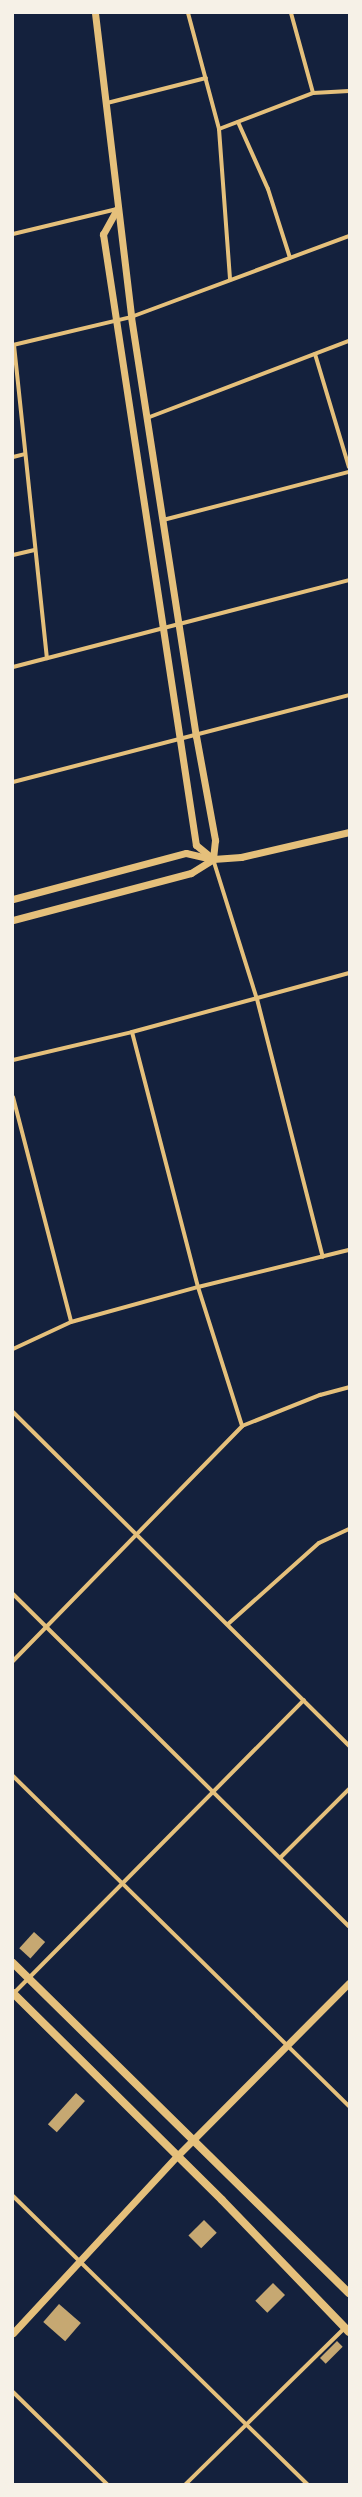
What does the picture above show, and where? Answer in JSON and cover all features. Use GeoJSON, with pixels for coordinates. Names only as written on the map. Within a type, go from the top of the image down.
{"type":"FeatureCollection","features":[{"type":"Feature","properties":{"kind":"main road"},"geometry":{"type":"LineString","coordinates":[[13,1963],[349,2293]]}},
{"type":"Feature","properties":{"kind":"main road"},"geometry":{"type":"LineString","coordinates":[[13,1993],[348,2328]]}},
{"type":"Feature","properties":{"kind":"street"},"geometry":{"type":"LineString","coordinates":[[95,13],[107,103],[131,317],[196,736],[215,840],[213,859],[257,999],[323,1257]]}},
{"type":"Feature","properties":{"kind":"street"},"geometry":{"type":"LineString","coordinates":[[188,13],[219,129],[230,280]]}},
{"type":"Feature","properties":{"kind":"street"},"geometry":{"type":"LineString","coordinates":[[291,13],[313,93]]}},
{"type":"Feature","properties":{"kind":"street"},"geometry":{"type":"LineString","coordinates":[[107,103],[206,78]]}},
{"type":"Feature","properties":{"kind":"street"},"geometry":{"type":"LineString","coordinates":[[219,129],[313,93],[349,92]]}},
{"type":"Feature","properties":{"kind":"street"},"geometry":{"type":"LineString","coordinates":[[238,122],[268,189],[290,258]]}},
{"type":"Feature","properties":{"kind":"street"},"geometry":{"type":"LineString","coordinates":[[13,234],[118,209]]}},
{"type":"Feature","properties":{"kind":"street"},"geometry":{"type":"LineString","coordinates":[[118,209],[103,234],[196,845],[213,859]]}},
{"type":"Feature","properties":{"kind":"street"},"geometry":{"type":"LineString","coordinates":[[47,658],[34,550],[13,345],[131,317],[349,236]]}},
{"type":"Feature","properties":{"kind":"street"},"geometry":{"type":"LineString","coordinates":[[147,418],[349,341]]}},
{"type":"Feature","properties":{"kind":"street"},"geometry":{"type":"LineString","coordinates":[[315,354],[349,467]]}},
{"type":"Feature","properties":{"kind":"street"},"geometry":{"type":"LineString","coordinates":[[13,457],[25,454]]}},
{"type":"Feature","properties":{"kind":"street"},"geometry":{"type":"LineString","coordinates":[[163,520],[349,472]]}},
{"type":"Feature","properties":{"kind":"street"},"geometry":{"type":"LineString","coordinates":[[13,556],[34,550]]}},
{"type":"Feature","properties":{"kind":"street"},"geometry":{"type":"LineString","coordinates":[[13,667],[349,580]]}},
{"type":"Feature","properties":{"kind":"street"},"geometry":{"type":"LineString","coordinates":[[13,782],[196,736],[349,695]]}},
{"type":"Feature","properties":{"kind":"street"},"geometry":{"type":"LineString","coordinates":[[13,899],[186,853],[213,859],[263,853],[349,832]]}},
{"type":"Feature","properties":{"kind":"street"},"geometry":{"type":"LineString","coordinates":[[13,920],[191,873],[213,859]]}},
{"type":"Feature","properties":{"kind":"street"},"geometry":{"type":"LineString","coordinates":[[13,1060],[132,1032],[349,973]]}},
{"type":"Feature","properties":{"kind":"street"},"geometry":{"type":"LineString","coordinates":[[132,1032],[198,1287],[242,1426]]}},
{"type":"Feature","properties":{"kind":"street"},"geometry":{"type":"LineString","coordinates":[[13,1097],[71,1322]]}},
{"type":"Feature","properties":{"kind":"street"},"geometry":{"type":"LineString","coordinates":[[13,1349],[71,1322],[198,1287],[349,1250]]}},
{"type":"Feature","properties":{"kind":"street"},"geometry":{"type":"LineString","coordinates":[[13,1661],[46,1625],[242,1426],[320,1395],[349,1387]]}},
{"type":"Feature","properties":{"kind":"street"},"geometry":{"type":"LineString","coordinates":[[13,1412],[228,1624],[349,1746]]}},
{"type":"Feature","properties":{"kind":"street"},"geometry":{"type":"LineString","coordinates":[[228,1624],[319,1543],[349,1529]]}},
{"type":"Feature","properties":{"kind":"street"},"geometry":{"type":"LineString","coordinates":[[13,1594],[349,1926]]}},
{"type":"Feature","properties":{"kind":"street"},"geometry":{"type":"LineString","coordinates":[[13,1993],[29,1979],[304,1700]]}},
{"type":"Feature","properties":{"kind":"street"},"geometry":{"type":"LineString","coordinates":[[13,1776],[288,2043],[349,2106]]}},
{"type":"Feature","properties":{"kind":"street"},"geometry":{"type":"LineString","coordinates":[[281,1858],[349,1788]]}},
{"type":"Feature","properties":{"kind":"street"},"geometry":{"type":"LineString","coordinates":[[13,2333],[177,2156],[349,1983]]}},
{"type":"Feature","properties":{"kind":"street"},"geometry":{"type":"LineString","coordinates":[[13,2196],[307,2484]]}},
{"type":"Feature","properties":{"kind":"street"},"geometry":{"type":"LineString","coordinates":[[186,2484],[348,2328]]}},
{"type":"Feature","properties":{"kind":"street"},"geometry":{"type":"LineString","coordinates":[[13,2392],[107,2484]]}},
{"type":"Feature","properties":{"kind":"building"},"geometry":{"type":"Polygon","coordinates":[[[34,1932],[45,1942],[30,1958],[19,1948],[34,1932]]]}},
{"type":"Feature","properties":{"kind":"building"},"geometry":{"type":"Polygon","coordinates":[[[76,2093],[85,2101],[57,2132],[48,2124],[76,2093]]]}},
{"type":"Feature","properties":{"kind":"building"},"geometry":{"type":"Polygon","coordinates":[[[204,2220],[217,2233],[201,2248],[188,2236],[204,2220]]]}},
{"type":"Feature","properties":{"kind":"building"},"geometry":{"type":"Polygon","coordinates":[[[273,2283],[285,2295],[267,2313],[255,2301],[273,2283]]]}},
{"type":"Feature","properties":{"kind":"building"},"geometry":{"type":"Polygon","coordinates":[[[59,2304],[81,2323],[65,2341],[43,2322],[59,2304]]]}},
{"type":"Feature","properties":{"kind":"building"},"geometry":{"type":"Polygon","coordinates":[[[337,2341],[343,2347],[326,2364],[320,2358],[337,2341]]]}}]}
